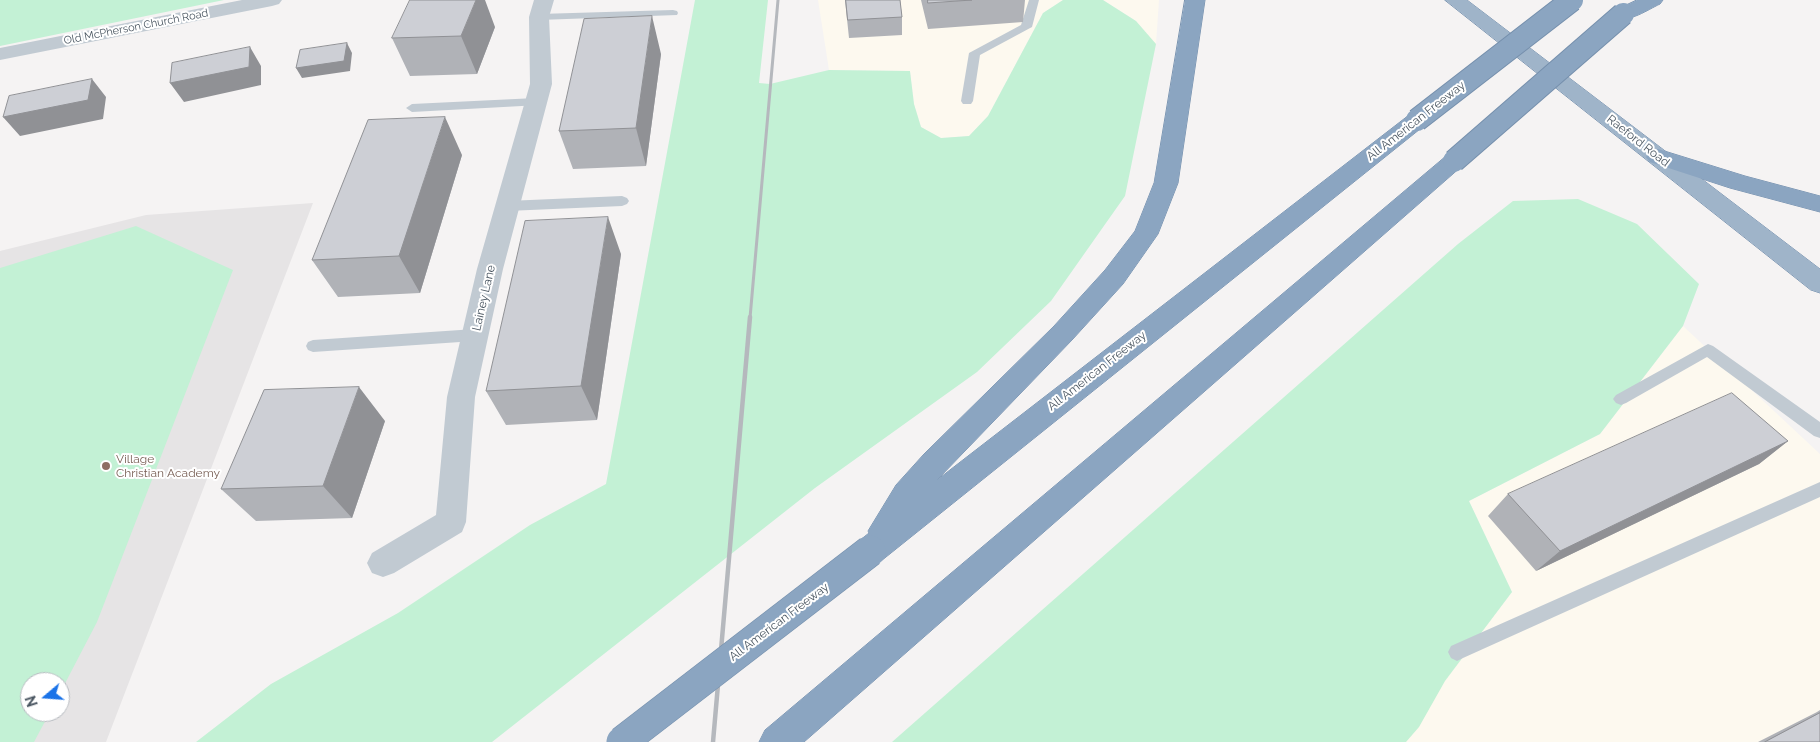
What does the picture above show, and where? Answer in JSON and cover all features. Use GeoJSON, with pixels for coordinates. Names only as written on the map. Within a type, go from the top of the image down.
{"type":"FeatureCollection","features":[{"type":"Feature","properties":{"kind":"highway"},"geometry":{"type":"LineString","coordinates":[[911,504],[934,463],[1063,333],[1114,277],[1146,234],[1166,183],[1195,0]]}},
{"type":"Feature","properties":{"kind":"highway","name":"Raeford Road"},"geometry":{"type":"LineString","coordinates":[[1455,0],[1820,283]]}},
{"type":"Feature","properties":{"kind":"highway","name":"All American Freeway"},"geometry":{"type":"LineString","coordinates":[[622,742],[870,552],[911,504],[1572,0]]}},
{"type":"Feature","properties":{"kind":"highway"},"geometry":{"type":"LineString","coordinates":[[777,742],[1454,162],[1639,0]]}},
{"type":"Feature","properties":{"kind":"highway"},"geometry":{"type":"LineString","coordinates":[[1623,14],[1652,0]]}},
{"type":"Feature","properties":{"kind":"highway"},"geometry":{"type":"LineString","coordinates":[[1658,157],[1722,178],[1820,204]]}},
{"type":"Feature","properties":{"kind":"street","name":"Old McPherson Church Road"},"geometry":{"type":"LineString","coordinates":[[0,54],[272,0]]}},
{"type":"Feature","properties":{"kind":"street","name":"Lainey Lane"},"geometry":{"type":"LineString","coordinates":[[383,563],[451,522],[461,397],[490,269],[541,84],[541,8]]}},
{"type":"Feature","properties":{"kind":"lane"},"geometry":{"type":"LineString","coordinates":[[967,101],[975,53],[1026,27],[1034,0]]}},
{"type":"Feature","properties":{"kind":"lane"},"geometry":{"type":"LineString","coordinates":[[541,8],[673,13]]}},
{"type":"Feature","properties":{"kind":"lane"},"geometry":{"type":"LineString","coordinates":[[412,108],[536,102]]}},
{"type":"Feature","properties":{"kind":"lane"},"geometry":{"type":"LineString","coordinates":[[507,206],[622,201]]}},
{"type":"Feature","properties":{"kind":"lane"},"geometry":{"type":"LineString","coordinates":[[312,346],[475,335]]}},
{"type":"Feature","properties":{"kind":"lane"},"geometry":{"type":"LineString","coordinates":[[1620,399],[1708,350],[1820,431]]}},
{"type":"Feature","properties":{"kind":"lane"},"geometry":{"type":"LineString","coordinates":[[1457,652],[1820,489]]}},
{"type":"Feature","properties":{"kind":"shaded area"},"geometry":{"type":"Polygon","coordinates":[[[818,0],[1063,0],[1043,13],[988,116],[969,136],[941,138],[921,127],[914,104],[910,71],[829,70],[818,0]]]}},
{"type":"Feature","properties":{"kind":"shaded area"},"geometry":{"type":"Polygon","coordinates":[[[1103,0],[1159,0],[1156,44],[1136,21],[1103,0]]]}},
{"type":"Feature","properties":{"kind":"shaded area","name":"Village Christian Academy"},"geometry":{"type":"Polygon","coordinates":[[[313,203],[106,742],[0,742],[0,251],[146,215],[313,203]]]}},
{"type":"Feature","properties":{"kind":"shaded area"},"geometry":{"type":"Polygon","coordinates":[[[1683,326],[1820,454],[1820,742],[1398,742],[1512,592],[1469,501],[1600,434],[1683,326]]]}},
{"type":"Feature","properties":{"kind":"green space"},"geometry":{"type":"Polygon","coordinates":[[[0,0],[224,0],[0,46],[0,0]]]}},
{"type":"Feature","properties":{"kind":"green space"},"geometry":{"type":"Polygon","coordinates":[[[695,0],[768,0],[759,83],[770,84],[829,70],[910,71],[914,104],[921,127],[941,138],[969,136],[988,116],[1043,13],[1063,0],[1103,0],[1136,21],[1156,44],[1125,196],[1051,301],[977,372],[815,488],[492,742],[196,742],[271,684],[398,613],[530,525],[606,484],[695,0]]]}},
{"type":"Feature","properties":{"kind":"green space"},"geometry":{"type":"Polygon","coordinates":[[[1578,199],[1637,224],[1699,284],[1683,326],[1600,434],[1469,501],[1512,592],[1445,681],[1419,727],[1406,742],[892,742],[1458,244],[1513,201],[1578,199]]]}},
{"type":"Feature","properties":{"kind":"green space","name":"Village Christian Academy"},"geometry":{"type":"Polygon","coordinates":[[[136,226],[233,270],[97,622],[70,674],[70,672],[20,672],[20,722],[45,722],[34,742],[0,742],[0,268],[136,226]]]}},
{"type":"Feature","properties":{"kind":"building"},"geometry":{"type":"Polygon","coordinates":[[[410,0],[476,0],[461,36],[392,38],[410,0]]]}},
{"type":"Feature","properties":{"kind":"building"},"geometry":{"type":"Polygon","coordinates":[[[846,0],[900,0],[902,17],[848,20],[846,0]]]}},
{"type":"Feature","properties":{"kind":"building"},"geometry":{"type":"Polygon","coordinates":[[[928,0],[972,0],[928,3],[928,0]]]}},
{"type":"Feature","properties":{"kind":"building"},"geometry":{"type":"Polygon","coordinates":[[[652,16],[636,128],[559,131],[584,19],[652,16]]]}},
{"type":"Feature","properties":{"kind":"building"},"geometry":{"type":"Polygon","coordinates":[[[347,43],[344,61],[296,68],[300,50],[347,43]]]}},
{"type":"Feature","properties":{"kind":"building"},"geometry":{"type":"Polygon","coordinates":[[[250,47],[249,67],[170,83],[172,63],[250,47]]]}},
{"type":"Feature","properties":{"kind":"building"},"geometry":{"type":"Polygon","coordinates":[[[92,79],[88,100],[3,117],[9,96],[92,79]]]}},
{"type":"Feature","properties":{"kind":"building"},"geometry":{"type":"Polygon","coordinates":[[[445,117],[399,256],[312,260],[368,120],[445,117]]]}},
{"type":"Feature","properties":{"kind":"building"},"geometry":{"type":"Polygon","coordinates":[[[608,217],[581,386],[486,391],[525,221],[608,217]]]}},
{"type":"Feature","properties":{"kind":"building"},"geometry":{"type":"Polygon","coordinates":[[[359,387],[323,486],[221,489],[264,390],[359,387]]]}},
{"type":"Feature","properties":{"kind":"building"},"geometry":{"type":"Polygon","coordinates":[[[1732,393],[1788,441],[1560,551],[1508,494],[1732,393]]]}},
{"type":"Feature","properties":{"kind":"building"},"geometry":{"type":"Polygon","coordinates":[[[1820,713],[1820,742],[1765,742],[1820,713]]]}},
{"type":"Feature","properties":{"kind":"railway"},"geometry":{"type":"LineString","coordinates":[[750,318],[778,0]]}},
{"type":"Feature","properties":{"kind":"railway"},"geometry":{"type":"LineString","coordinates":[[713,742],[750,317]]}},
{"type":"Feature","properties":{"kind":"place","name":"Village Christian Academy"},"geometry":{"type":"Point","coordinates":[106,466]}}]}
